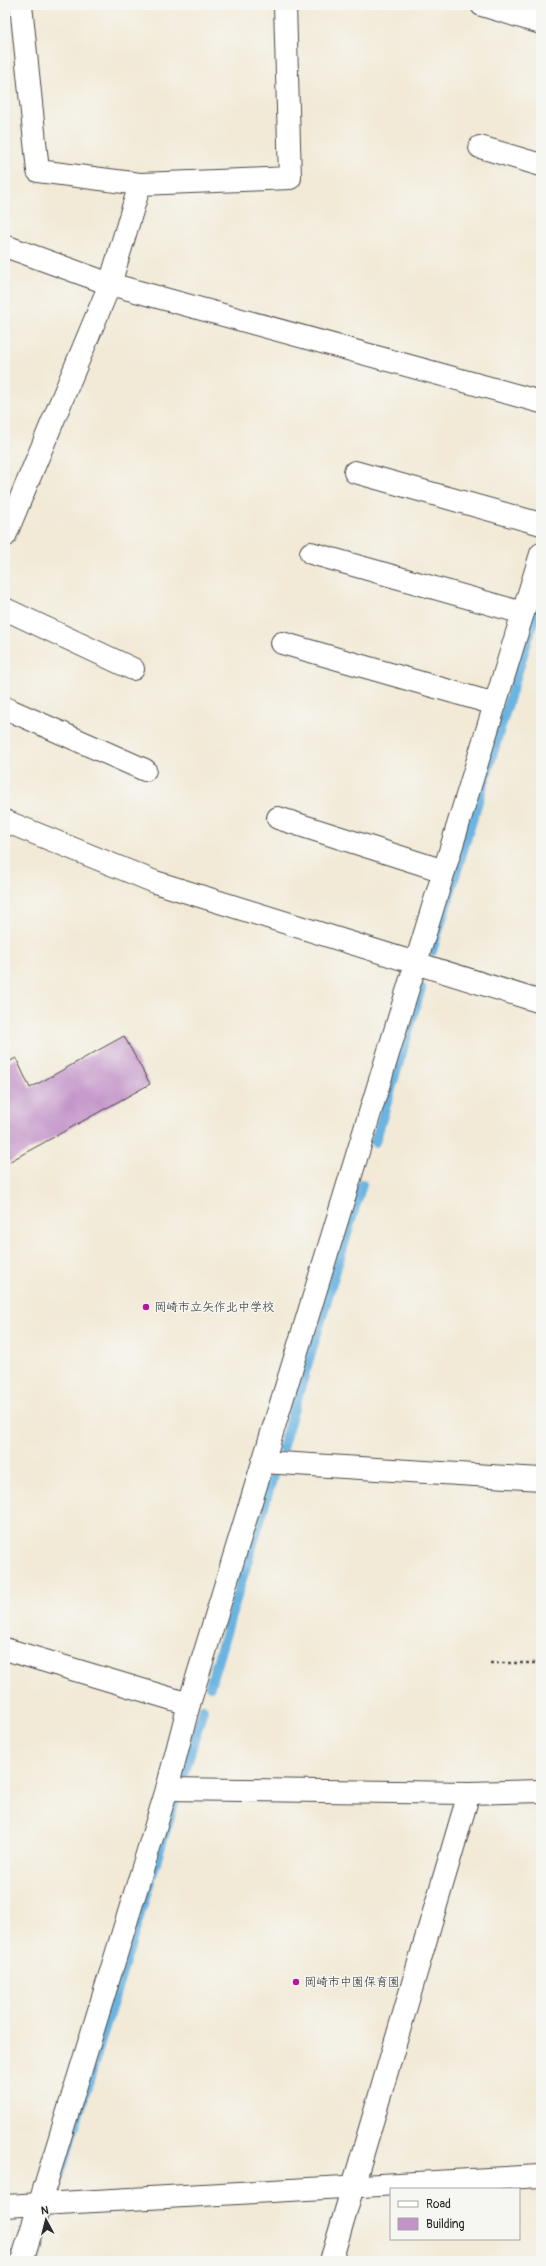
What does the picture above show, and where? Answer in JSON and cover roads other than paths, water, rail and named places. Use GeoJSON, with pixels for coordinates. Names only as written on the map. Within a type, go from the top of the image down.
{"type":"FeatureCollection","features":[{"type":"Feature","properties":{"kind":"street"},"geometry":{"type":"LineString","coordinates":[[21,5],[38,171],[140,184],[290,178],[285,5]]}},
{"type":"Feature","properties":{"kind":"street"},"geometry":{"type":"LineString","coordinates":[[482,5],[541,23]]}},
{"type":"Feature","properties":{"kind":"street"},"geometry":{"type":"LineString","coordinates":[[480,147],[541,166]]}},
{"type":"Feature","properties":{"kind":"street"},"geometry":{"type":"LineString","coordinates":[[5,536],[110,284],[140,184]]}},
{"type":"Feature","properties":{"kind":"street"},"geometry":{"type":"LineString","coordinates":[[5,246],[110,284],[541,402]]}},
{"type":"Feature","properties":{"kind":"street"},"geometry":{"type":"LineString","coordinates":[[355,472],[541,524]]}},
{"type":"Feature","properties":{"kind":"street"},"geometry":{"type":"LineString","coordinates":[[311,553],[523,613]]}},
{"type":"Feature","properties":{"kind":"street"},"geometry":{"type":"LineString","coordinates":[[22,2261],[168,1789],[189,1704],[541,554]]}},
{"type":"Feature","properties":{"kind":"street"},"geometry":{"type":"LineString","coordinates":[[5,609],[133,670]]}},
{"type":"Feature","properties":{"kind":"street"},"geometry":{"type":"LineString","coordinates":[[282,643],[495,704]]}},
{"type":"Feature","properties":{"kind":"street"},"geometry":{"type":"LineString","coordinates":[[5,708],[145,770]]}},
{"type":"Feature","properties":{"kind":"street"},"geometry":{"type":"LineString","coordinates":[[278,818],[444,870]]}},
{"type":"Feature","properties":{"kind":"street"},"geometry":{"type":"LineString","coordinates":[[5,821],[155,882],[541,1002]]}},
{"type":"Feature","properties":{"kind":"street"},"geometry":{"type":"LineString","coordinates":[[263,1462],[541,1479]]}},
{"type":"Feature","properties":{"kind":"street"},"geometry":{"type":"LineString","coordinates":[[5,1649],[189,1704]]}},
{"type":"Feature","properties":{"kind":"street"},"geometry":{"type":"LineString","coordinates":[[168,1789],[469,1793],[541,1791]]}},
{"type":"Feature","properties":{"kind":"street"},"geometry":{"type":"LineString","coordinates":[[331,2261],[469,1793]]}},
{"type":"Feature","properties":{"kind":"street"},"geometry":{"type":"LineString","coordinates":[[5,2206],[541,2176]]}},
{"type":"Feature","properties":{"kind":"waterway"},"geometry":{"type":"LineString","coordinates":[[432,951],[541,596]]}},
{"type":"Feature","properties":{"kind":"waterway"},"geometry":{"type":"LineString","coordinates":[[375,1142],[421,988]]}},
{"type":"Feature","properties":{"kind":"waterway"},"geometry":{"type":"LineString","coordinates":[[282,1448],[362,1184]]}},
{"type":"Feature","properties":{"kind":"waterway"},"geometry":{"type":"LineString","coordinates":[[210,1686],[273,1476]]}},
{"type":"Feature","properties":{"kind":"waterway"},"geometry":{"type":"LineString","coordinates":[[184,1774],[203,1709]]}},
{"type":"Feature","properties":{"kind":"waterway"},"geometry":{"type":"LineString","coordinates":[[56,2187],[175,1800]]}},
{"type":"Feature","properties":{"kind":"waterway"},"geometry":{"type":"LineString","coordinates":[[34,2261],[48,2215]]}},
{"type":"Feature","properties":{"kind":"place","name":"岡崎市立矢作北中学校"},"geometry":{"type":"Point","coordinates":[146,1307]}},
{"type":"Feature","properties":{"kind":"place","name":"岡崎市中園保育園"},"geometry":{"type":"Point","coordinates":[296,1982]}}]}
